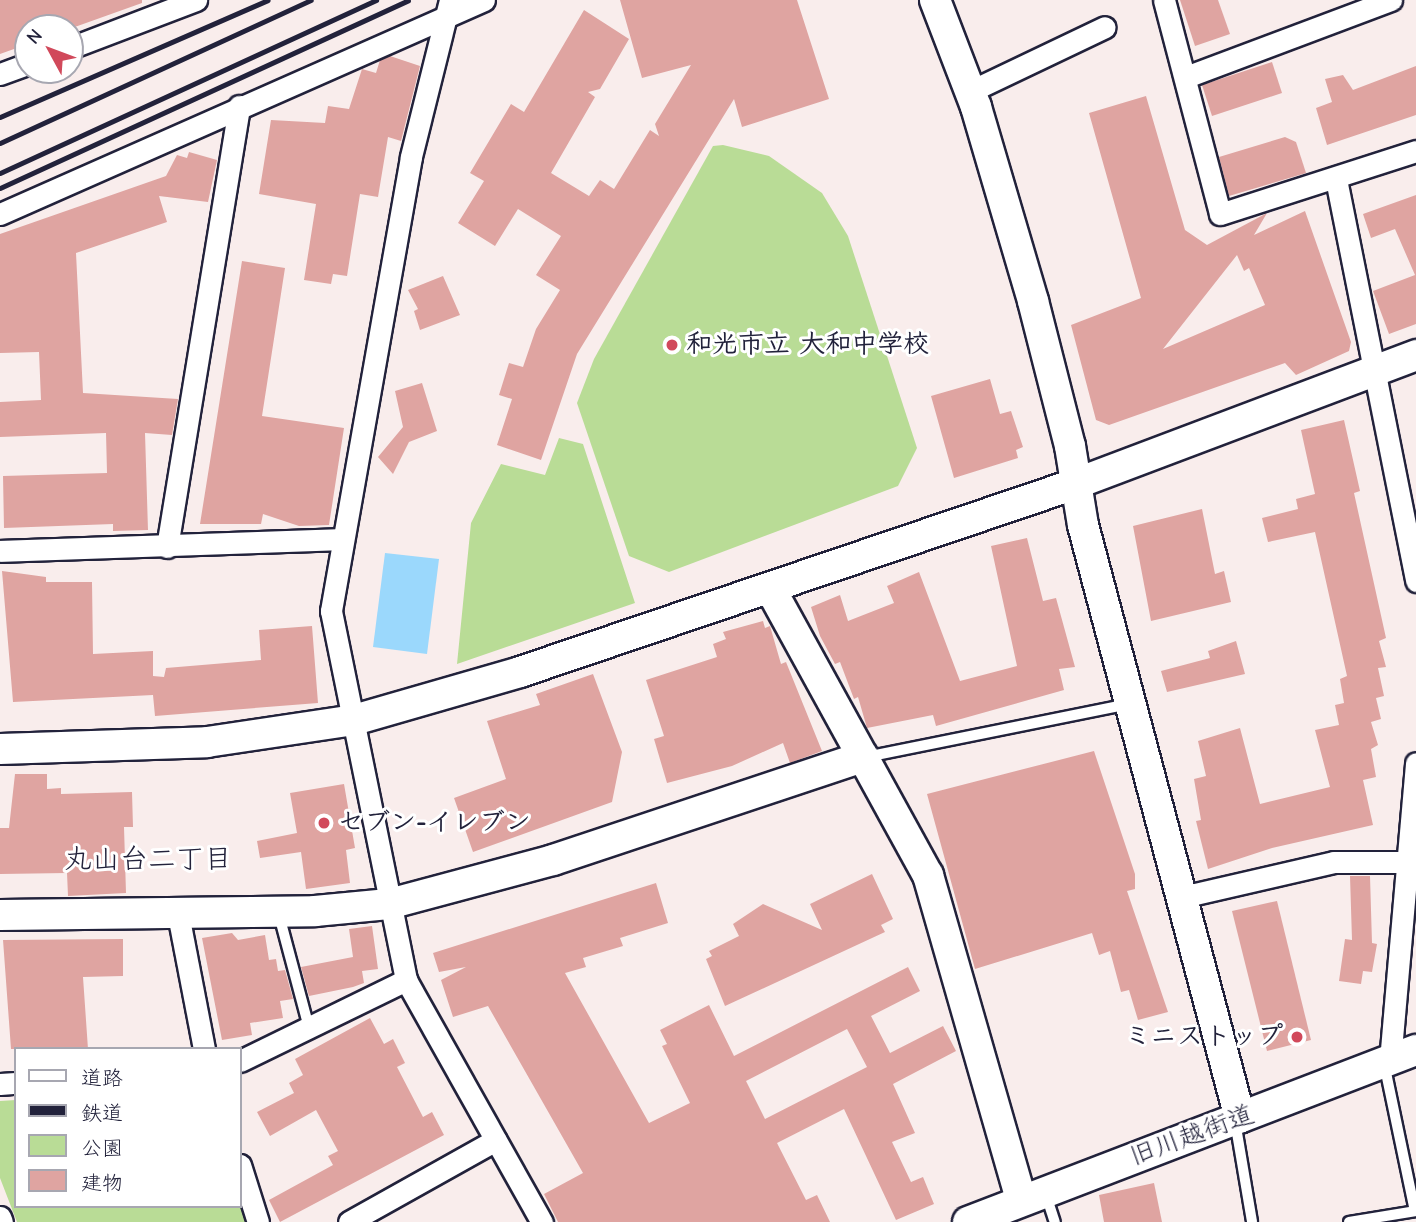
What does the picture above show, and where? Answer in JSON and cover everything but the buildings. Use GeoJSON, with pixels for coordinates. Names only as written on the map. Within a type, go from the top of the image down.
{"type":"FeatureCollection","features":[{"type":"Feature","properties":{"kind":"street"},"geometry":{"type":"LineString","coordinates":[[84,42],[173,5],[196,0]]}},
{"type":"Feature","properties":{"kind":"street"},"geometry":{"type":"LineString","coordinates":[[0,214],[450,7],[484,0]]}},
{"type":"Feature","properties":{"kind":"street"},"geometry":{"type":"LineString","coordinates":[[935,0],[971,91],[1033,301],[1129,704],[1182,897],[1238,1119]]}},
{"type":"Feature","properties":{"kind":"street"},"geometry":{"type":"LineString","coordinates":[[1164,0],[1220,214],[1336,179],[1416,151]]}},
{"type":"Feature","properties":{"kind":"street"},"geometry":{"type":"LineString","coordinates":[[1186,76],[1391,0]]}},
{"type":"Feature","properties":{"kind":"street"},"geometry":{"type":"LineString","coordinates":[[450,7],[411,157],[341,539],[331,611],[406,980],[542,1222]]}},
{"type":"Feature","properties":{"kind":"street"},"geometry":{"type":"LineString","coordinates":[[971,91],[1105,27]]}},
{"type":"Feature","properties":{"kind":"street"},"geometry":{"type":"LineString","coordinates":[[167,547],[239,106]]}},
{"type":"Feature","properties":{"kind":"street"},"geometry":{"type":"LineString","coordinates":[[1336,179],[1416,582]]}},
{"type":"Feature","properties":{"kind":"street"},"geometry":{"type":"LineString","coordinates":[[0,748],[207,742],[354,720],[769,588],[1075,484],[1416,355]]}},
{"type":"Feature","properties":{"kind":"street"},"geometry":{"type":"LineString","coordinates":[[0,551],[341,539]]}},
{"type":"Feature","properties":{"kind":"street"},"geometry":{"type":"LineString","coordinates":[[769,588],[928,875],[1033,1194]]}},
{"type":"Feature","properties":{"kind":"street"},"geometry":{"type":"LineString","coordinates":[[0,915],[278,912],[389,904],[553,860],[863,757]]}},
{"type":"Feature","properties":{"kind":"street"},"geometry":{"type":"LineString","coordinates":[[1397,1058],[1406,862],[1416,763]]}},
{"type":"Feature","properties":{"kind":"street"},"geometry":{"type":"LineString","coordinates":[[1182,897],[1334,862],[1406,862]]}},
{"type":"Feature","properties":{"kind":"street"},"geometry":{"type":"LineString","coordinates":[[178,914],[204,1047]]}},
{"type":"Feature","properties":{"kind":"street"},"geometry":{"type":"LineString","coordinates":[[242,1060],[406,980]]}},
{"type":"Feature","properties":{"kind":"street","name":"旧川越街道"},"geometry":{"type":"LineString","coordinates":[[968,1222],[1033,1194],[1397,1058]]}},
{"type":"Feature","properties":{"kind":"street"},"geometry":{"type":"LineString","coordinates":[[349,1222],[496,1140]]}},
{"type":"Feature","properties":{"kind":"street"},"geometry":{"type":"LineString","coordinates":[[242,1171],[258,1222]]}},
{"type":"Feature","properties":{"kind":"street"},"geometry":{"type":"LineString","coordinates":[[0,1217],[2,1222]]}},
{"type":"Feature","properties":{"kind":"lane"},"geometry":{"type":"LineString","coordinates":[[863,757],[1129,704]]}},
{"type":"Feature","properties":{"kind":"lane"},"geometry":{"type":"LineString","coordinates":[[278,912],[309,1028]]}},
{"type":"Feature","properties":{"kind":"lane"},"geometry":{"type":"LineString","coordinates":[[1349,1222],[1416,1211],[1397,1058]]}},
{"type":"Feature","properties":{"kind":"lane"},"geometry":{"type":"LineString","coordinates":[[1238,1119],[1252,1222]]}},
{"type":"Feature","properties":{"kind":"lane"},"geometry":{"type":"LineString","coordinates":[[1033,1194],[1055,1222]]}},
{"type":"Feature","properties":{"kind":"green space"},"geometry":{"type":"Polygon","coordinates":[[[723,145],[769,156],[822,193],[848,236],[917,448],[898,486],[669,572],[629,556],[577,403],[594,359],[713,146],[723,145]]]}},
{"type":"Feature","properties":{"kind":"green space"},"geometry":{"type":"Polygon","coordinates":[[[559,438],[583,444],[635,603],[457,664],[471,523],[501,464],[545,475],[559,438]]]}},
{"type":"Feature","properties":{"kind":"green space"},"geometry":{"type":"Polygon","coordinates":[[[14,1100],[14,1208],[241,1208],[246,1222],[17,1222],[0,1178],[0,1101],[14,1100]]]}},
{"type":"Feature","properties":{"kind":"water"},"geometry":{"type":"Polygon","coordinates":[[[385,553],[439,559],[427,654],[373,647],[385,553]]]}},
{"type":"Feature","properties":{"kind":"railway"},"geometry":{"type":"LineString","coordinates":[[0,117],[268,0]]}},
{"type":"Feature","properties":{"kind":"railway"},"geometry":{"type":"LineString","coordinates":[[0,143],[311,0]]}},
{"type":"Feature","properties":{"kind":"railway"},"geometry":{"type":"LineString","coordinates":[[0,173],[376,0]]}},
{"type":"Feature","properties":{"kind":"railway"},"geometry":{"type":"LineString","coordinates":[[0,188],[408,0]]}},
{"type":"Feature","properties":{"kind":"place","name":"和光市立 大和中学校"},"geometry":{"type":"Point","coordinates":[672,345]}},
{"type":"Feature","properties":{"kind":"place","name":"セブン-イレブン"},"geometry":{"type":"Point","coordinates":[324,823]}},
{"type":"Feature","properties":{"kind":"place","name":"ミニストップ"},"geometry":{"type":"Point","coordinates":[1297,1037]}},
{"type":"Feature","properties":{"kind":"district","name":"丸山台二丁目"},"geometry":{"type":"Point","coordinates":[148,859]}}]}
